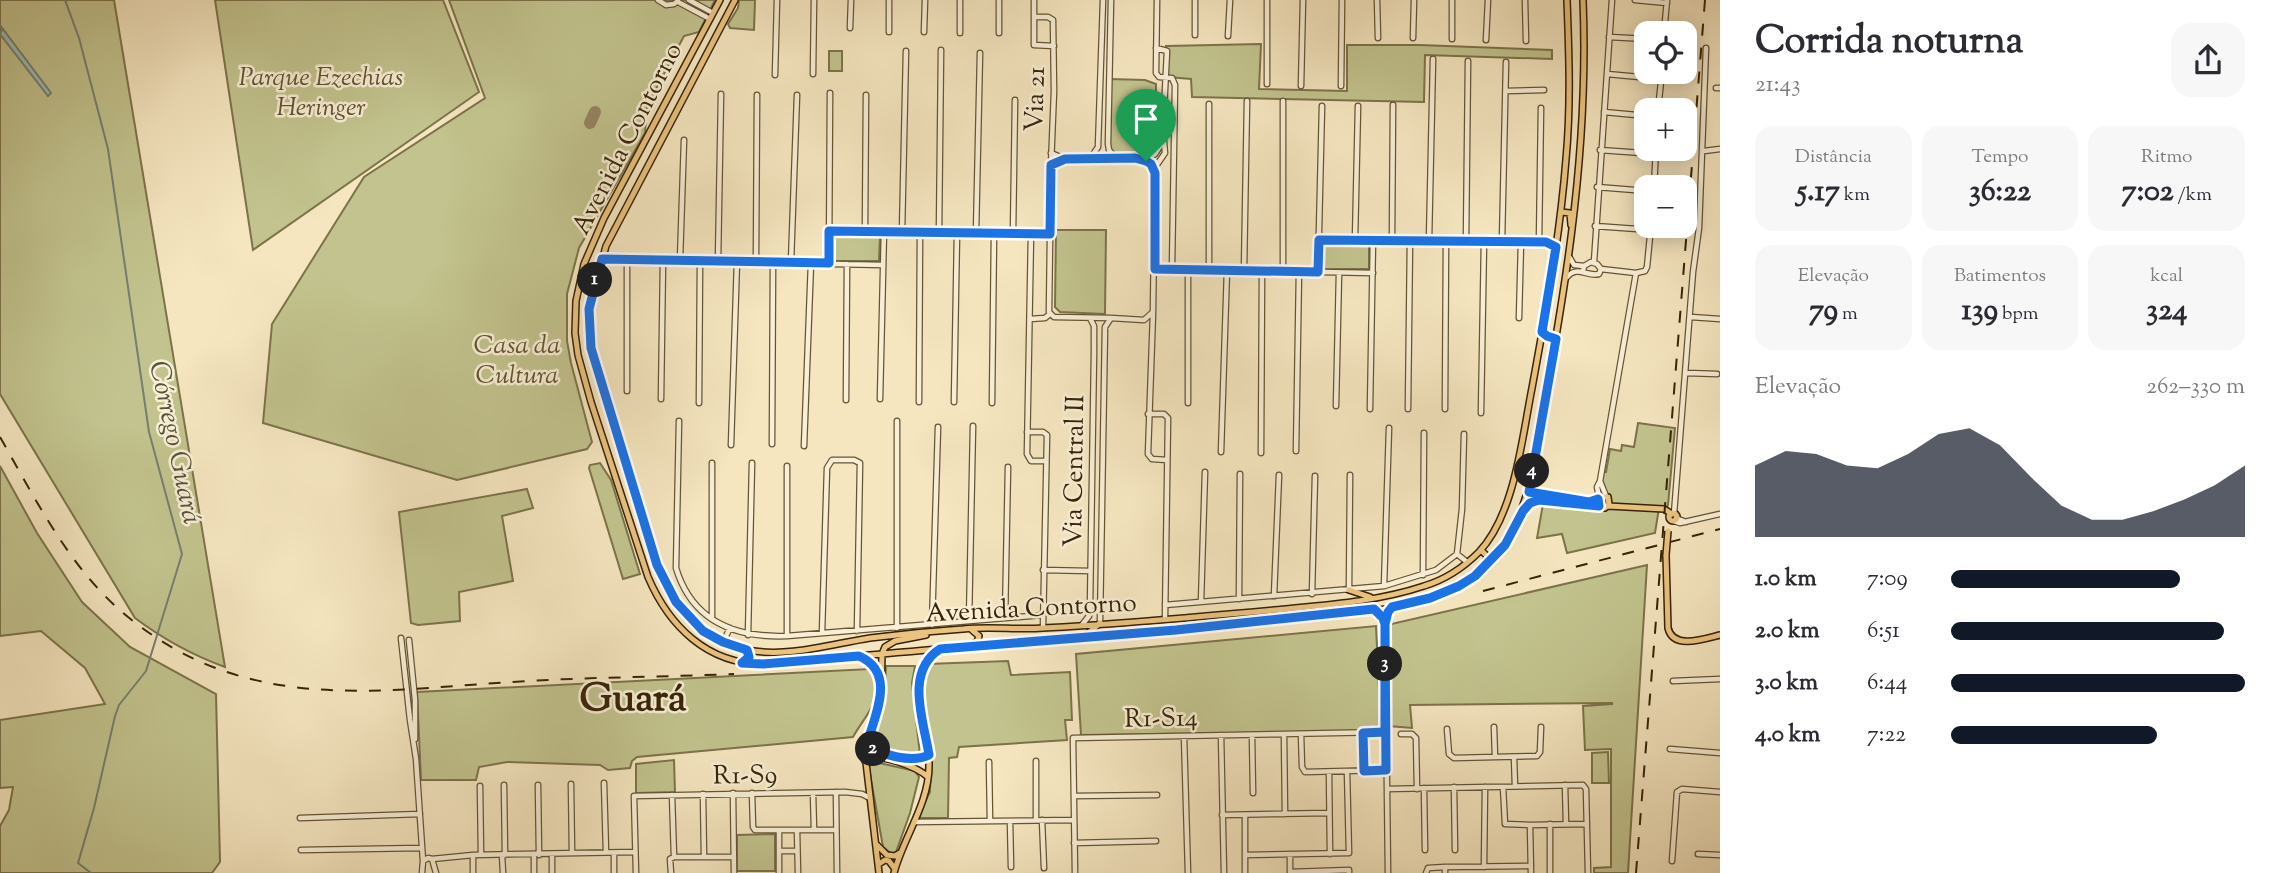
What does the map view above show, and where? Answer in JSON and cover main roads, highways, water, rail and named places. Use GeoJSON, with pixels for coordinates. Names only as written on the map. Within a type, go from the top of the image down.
{"type":"FeatureCollection","features":[{"type":"Feature","properties":{"kind":"main road","name":"Avenida Contorno"},"geometry":{"type":"LineString","coordinates":[[720,0],[604,218],[580,276],[575,333],[590,402],[645,567],[664,609],[691,639],[718,655],[742,663],[763,664],[1208,627],[1392,607],[1447,592],[1475,576],[1508,540],[1520,516],[1528,490],[1570,258],[1584,122],[1583,0]]}},
{"type":"Feature","properties":{"kind":"main road","name":"Avenida Contorno"},"geometry":{"type":"LineString","coordinates":[[735,0],[615,225],[590,299],[589,334],[595,366],[657,565],[676,602],[703,631],[723,642],[747,650],[769,652],[802,650],[969,625],[1043,628],[1192,618],[1373,598],[1425,586],[1468,562],[1481,550],[1497,525],[1510,491],[1542,332],[1567,156],[1570,73],[1567,0]]}},
{"type":"Feature","properties":{"kind":"main road"},"geometry":{"type":"LineString","coordinates":[[683,67],[686,73],[696,74]]}},
{"type":"Feature","properties":{"kind":"main road"},"geometry":{"type":"LineString","coordinates":[[1561,212],[1570,214],[1573,231]]}},
{"type":"Feature","properties":{"kind":"main road"},"geometry":{"type":"LineString","coordinates":[[604,218],[612,218],[615,225]]}},
{"type":"Feature","properties":{"kind":"main road"},"geometry":{"type":"LineString","coordinates":[[576,316],[583,320],[589,317]]}},
{"type":"Feature","properties":{"kind":"main road"},"geometry":{"type":"LineString","coordinates":[[575,333],[583,330],[589,334]]}},
{"type":"Feature","properties":{"kind":"main road"},"geometry":{"type":"LineString","coordinates":[[1542,332],[1556,339]]}},
{"type":"Feature","properties":{"kind":"main road"},"geometry":{"type":"LineString","coordinates":[[1528,490],[1533,495],[1603,501]]}},
{"type":"Feature","properties":{"kind":"main road"},"geometry":{"type":"LineString","coordinates":[[1520,516],[1530,503],[1539,500],[1603,501],[1623,508],[1658,509],[1672,518],[1666,555],[1668,628],[1672,637],[1677,641],[1688,641],[1720,635]]}},
{"type":"Feature","properties":{"kind":"main road"},"geometry":{"type":"LineString","coordinates":[[1481,550],[1487,556],[1484,568]]}},
{"type":"Feature","properties":{"kind":"main road"},"geometry":{"type":"LineString","coordinates":[[645,567],[652,570],[657,565]]}},
{"type":"Feature","properties":{"kind":"main road"},"geometry":{"type":"LineString","coordinates":[[1349,590],[1373,598]]}},
{"type":"Feature","properties":{"kind":"main road"},"geometry":{"type":"LineString","coordinates":[[1253,612],[1250,617],[1255,621]]}},
{"type":"Feature","properties":{"kind":"main road"},"geometry":{"type":"LineString","coordinates":[[1208,627],[1203,621],[1209,616]]}},
{"type":"Feature","properties":{"kind":"main road"},"geometry":{"type":"LineString","coordinates":[[1192,618],[1196,621],[1195,628]]}},
{"type":"Feature","properties":{"kind":"main road"},"geometry":{"type":"LineString","coordinates":[[1082,638],[1100,624]]}},
{"type":"Feature","properties":{"kind":"main road"},"geometry":{"type":"LineString","coordinates":[[966,646],[977,642],[979,636],[969,625]]}},
{"type":"Feature","properties":{"kind":"main road"},"geometry":{"type":"LineString","coordinates":[[691,639],[696,633],[703,631]]}},
{"type":"Feature","properties":{"kind":"main road"},"geometry":{"type":"LineString","coordinates":[[879,873],[865,761],[882,685],[882,654],[885,647],[895,640],[935,632]]}},
{"type":"Feature","properties":{"kind":"main road"},"geometry":{"type":"LineString","coordinates":[[895,871],[929,777],[929,755],[919,696],[919,680],[927,659],[940,649]]}},
{"type":"Feature","properties":{"kind":"main road"},"geometry":{"type":"LineString","coordinates":[[742,663],[749,657],[747,650]]}},
{"type":"Feature","properties":{"kind":"main road"},"geometry":{"type":"LineString","coordinates":[[859,656],[873,664],[882,685]]}},
{"type":"Feature","properties":{"kind":"main road"},"geometry":{"type":"LineString","coordinates":[[867,744],[879,751],[916,759],[929,755]]}},
{"type":"Feature","properties":{"kind":"main road"},"geometry":{"type":"LineString","coordinates":[[865,761],[874,757],[898,762],[918,768],[929,777]]}},
{"type":"Feature","properties":{"kind":"main road"},"geometry":{"type":"LineString","coordinates":[[877,845],[887,855],[895,856],[901,852]]}},
{"type":"Feature","properties":{"kind":"main road"},"geometry":{"type":"LineString","coordinates":[[879,864],[889,861],[895,871]]}},
{"type":"Feature","properties":{"kind":"water"},"geometry":{"type":"Polygon","coordinates":[[[0,25],[51,93],[48,96],[0,34],[0,25]]]}},
{"type":"Feature","properties":{"kind":"waterway","name":"Córrego Guará"},"geometry":{"type":"LineString","coordinates":[[65,0],[79,38],[108,149],[149,432],[182,554],[146,671],[119,705],[115,716],[78,863],[91,873]]}},
{"type":"Feature","properties":{"kind":"railway"},"geometry":{"type":"LineString","coordinates":[[1636,873],[1705,0]]}},
{"type":"Feature","properties":{"kind":"railway"},"geometry":{"type":"LineString","coordinates":[[0,437],[56,533],[108,599],[128,617],[175,649],[222,670],[270,683],[319,690],[370,691],[554,680],[734,674]]}},
{"type":"Feature","properties":{"kind":"railway"},"geometry":{"type":"LineString","coordinates":[[1483,591],[1720,529]]}},
{"type":"Feature","properties":{"kind":"district","name":"Guará"},"geometry":{"type":"Point","coordinates":[633,696]}},
{"type":"Feature","properties":{"kind":"park label","name":"Parque Ezechias Heringer"},"geometry":{"type":"Point","coordinates":[321,91]}},
{"type":"Feature","properties":{"kind":"park label","name":"Casa da Cultura"},"geometry":{"type":"Point","coordinates":[517,359]}}]}
